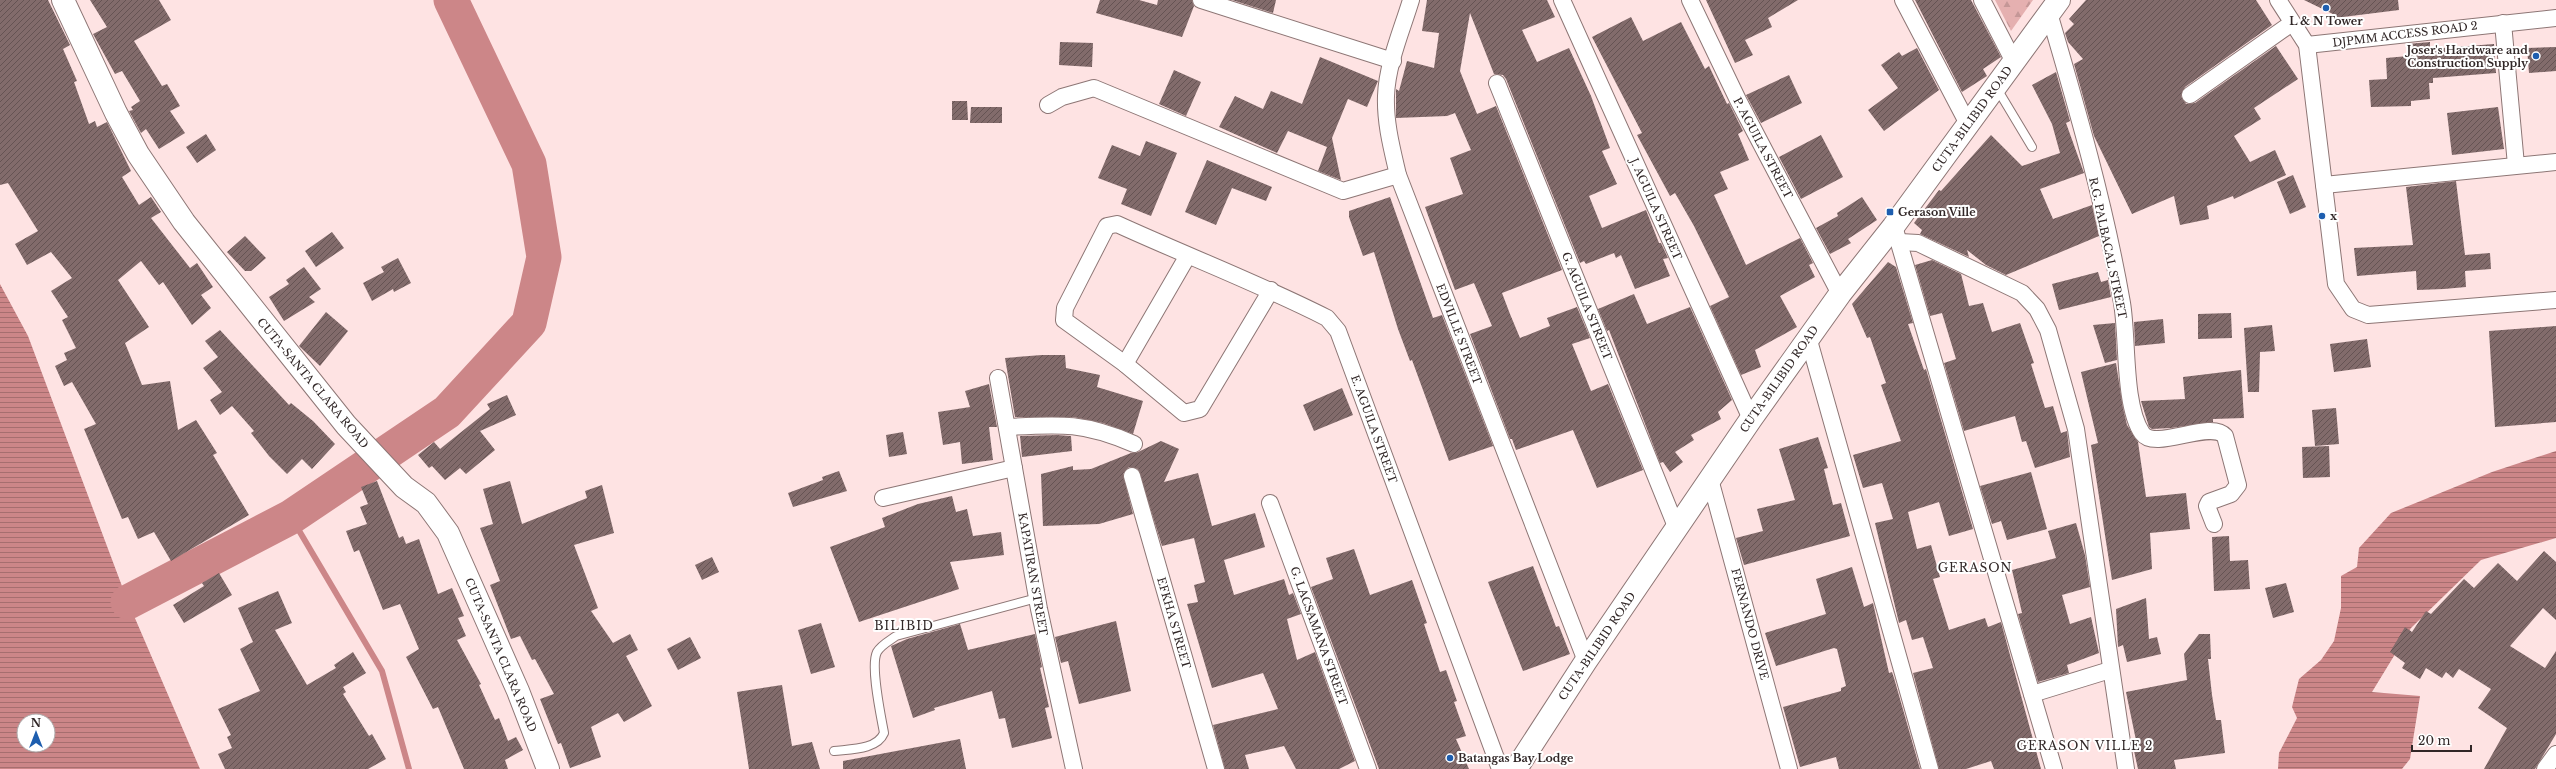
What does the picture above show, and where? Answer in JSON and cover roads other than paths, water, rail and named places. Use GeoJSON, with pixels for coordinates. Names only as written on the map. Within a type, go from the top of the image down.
{"type":"FeatureCollection","features":[{"type":"Feature","properties":{"kind":"street","name":"CUTA-SANTA CLARA ROAD"},"geometry":{"type":"LineString","coordinates":[[63,0],[116,113],[157,184],[237,291],[358,438],[404,486],[426,502],[448,533],[518,691],[548,769]]}},
{"type":"Feature","properties":{"kind":"street"},"geometry":{"type":"LineString","coordinates":[[1201,0],[1393,61]]}},
{"type":"Feature","properties":{"kind":"street","name":"EDVILLE STREET"},"geometry":{"type":"LineString","coordinates":[[1411,0],[1393,61],[1386,95],[1388,127],[1398,175],[1586,661]]}},
{"type":"Feature","properties":{"kind":"street","name":"J. AGUILA STREET"},"geometry":{"type":"LineString","coordinates":[[1562,0],[1751,419]]}},
{"type":"Feature","properties":{"kind":"street","name":"P. AGUILA STREET"},"geometry":{"type":"LineString","coordinates":[[1690,0],[1738,100],[1840,294]]}},
{"type":"Feature","properties":{"kind":"street"},"geometry":{"type":"LineString","coordinates":[[1903,0],[1968,124]]}},
{"type":"Feature","properties":{"kind":"street"},"geometry":{"type":"LineString","coordinates":[[1982,0],[2014,62]]}},
{"type":"Feature","properties":{"kind":"street"},"geometry":{"type":"LineString","coordinates":[[2278,0],[2307,45],[2336,284],[2353,309],[2368,315],[2556,300]]}},
{"type":"Feature","properties":{"kind":"street","name":"CUTA-BILIBID ROAD"},"geometry":{"type":"LineString","coordinates":[[1516,769],[1586,661],[1808,337],[1840,294],[1896,235],[1968,124],[2054,6]]}},
{"type":"Feature","properties":{"kind":"street","name":"R.G. PALBACAL STREET"},"geometry":{"type":"LineString","coordinates":[[2054,6],[2122,304],[2130,390],[2137,424],[2142,435],[2147,438],[2158,439],[2216,431],[2225,436],[2238,485],[2231,494],[2209,502],[2207,506],[2214,524]]}},
{"type":"Feature","properties":{"kind":"street","name":"DJPMM ACCESS ROAD 2"},"geometry":{"type":"LineString","coordinates":[[2307,45],[2556,18]]}},
{"type":"Feature","properties":{"kind":"street"},"geometry":{"type":"LineString","coordinates":[[2190,94],[2292,23]]}},
{"type":"Feature","properties":{"kind":"street"},"geometry":{"type":"LineString","coordinates":[[2503,23],[2516,165]]}},
{"type":"Feature","properties":{"kind":"street","name":"G. AGUILA STREET"},"geometry":{"type":"LineString","coordinates":[[1497,83],[1676,529]]}},
{"type":"Feature","properties":{"kind":"street"},"geometry":{"type":"LineString","coordinates":[[1048,105],[1062,96],[1094,88],[1343,191],[1398,175]]}},
{"type":"Feature","properties":{"kind":"street"},"geometry":{"type":"LineString","coordinates":[[2324,185],[2556,162]]}},
{"type":"Feature","properties":{"kind":"street","name":"E. AGUILA STREET"},"geometry":{"type":"LineString","coordinates":[[1125,364],[1064,320],[1065,308],[1107,226],[1117,224],[1187,257],[1271,290],[1327,318],[1338,331],[1500,769]]}},
{"type":"Feature","properties":{"kind":"street"},"geometry":{"type":"LineString","coordinates":[[1896,235],[2022,294],[2037,309],[2048,330],[2076,429],[2110,670],[2126,769]]}},
{"type":"Feature","properties":{"kind":"street"},"geometry":{"type":"LineString","coordinates":[[1896,235],[2054,769]]}},
{"type":"Feature","properties":{"kind":"street"},"geometry":{"type":"LineString","coordinates":[[1187,257],[1125,364],[1184,413],[1200,409],[1271,290]]}},
{"type":"Feature","properties":{"kind":"street"},"geometry":{"type":"LineString","coordinates":[[1808,337],[1930,769]]}},
{"type":"Feature","properties":{"kind":"street","name":"KAPATIRAN STREET"},"geometry":{"type":"LineString","coordinates":[[998,378],[1037,598],[1074,769]]}},
{"type":"Feature","properties":{"kind":"street"},"geometry":{"type":"LineString","coordinates":[[1007,427],[1060,424],[1086,426],[1134,444]]}},
{"type":"Feature","properties":{"kind":"street"},"geometry":{"type":"LineString","coordinates":[[883,498],[1014,468]]}},
{"type":"Feature","properties":{"kind":"street","name":"EFKHA STREET"},"geometry":{"type":"LineString","coordinates":[[1132,476],[1216,769]]}},
{"type":"Feature","properties":{"kind":"street","name":"FERNANDO DRIVE"},"geometry":{"type":"LineString","coordinates":[[1710,479],[1789,769]]}},
{"type":"Feature","properties":{"kind":"street","name":"G. LACSAMANA STREET"},"geometry":{"type":"LineString","coordinates":[[1270,503],[1368,769]]}},
{"type":"Feature","properties":{"kind":"street"},"geometry":{"type":"LineString","coordinates":[[2032,694],[2110,670]]}},
{"type":"Feature","properties":{"kind":"street"},"geometry":{"type":"LineString","coordinates":[[2545,769],[2556,754]]}},
{"type":"Feature","properties":{"kind":"lane"},"geometry":{"type":"LineString","coordinates":[[1996,86],[2032,147]]}},
{"type":"Feature","properties":{"kind":"lane"},"geometry":{"type":"LineString","coordinates":[[834,751],[876,744],[882,739],[884,733],[875,666],[876,654],[880,647],[896,636],[1037,598]]}},
{"type":"Feature","properties":{"kind":"waterway"},"geometry":{"type":"LineString","coordinates":[[128,602],[291,517],[447,412],[529,323],[544,257],[529,164],[451,0]]}},
{"type":"Feature","properties":{"kind":"waterway"},"geometry":{"type":"LineString","coordinates":[[291,517],[382,671],[409,769]]}},
{"type":"Feature","properties":{"kind":"place","name":"L & N Tower"},"geometry":{"type":"Point","coordinates":[2326,8]}},
{"type":"Feature","properties":{"kind":"place","name":"Joser's Hardware and Construction Supply"},"geometry":{"type":"Point","coordinates":[2536,56]}},
{"type":"Feature","properties":{"kind":"place","name":"Gerason Ville"},"geometry":{"type":"Point","coordinates":[1890,212]}},
{"type":"Feature","properties":{"kind":"place","name":"x"},"geometry":{"type":"Point","coordinates":[2322,216]}},
{"type":"Feature","properties":{"kind":"place","name":"Batangas Bay Lodge"},"geometry":{"type":"Point","coordinates":[1450,758]}},
{"type":"Feature","properties":{"kind":"district","name":"GERASON"},"geometry":{"type":"Point","coordinates":[1975,568]}},
{"type":"Feature","properties":{"kind":"district","name":"BILIBID"},"geometry":{"type":"Point","coordinates":[904,626]}},
{"type":"Feature","properties":{"kind":"district","name":"GERASON VILLE 2"},"geometry":{"type":"Point","coordinates":[2085,746]}}]}
